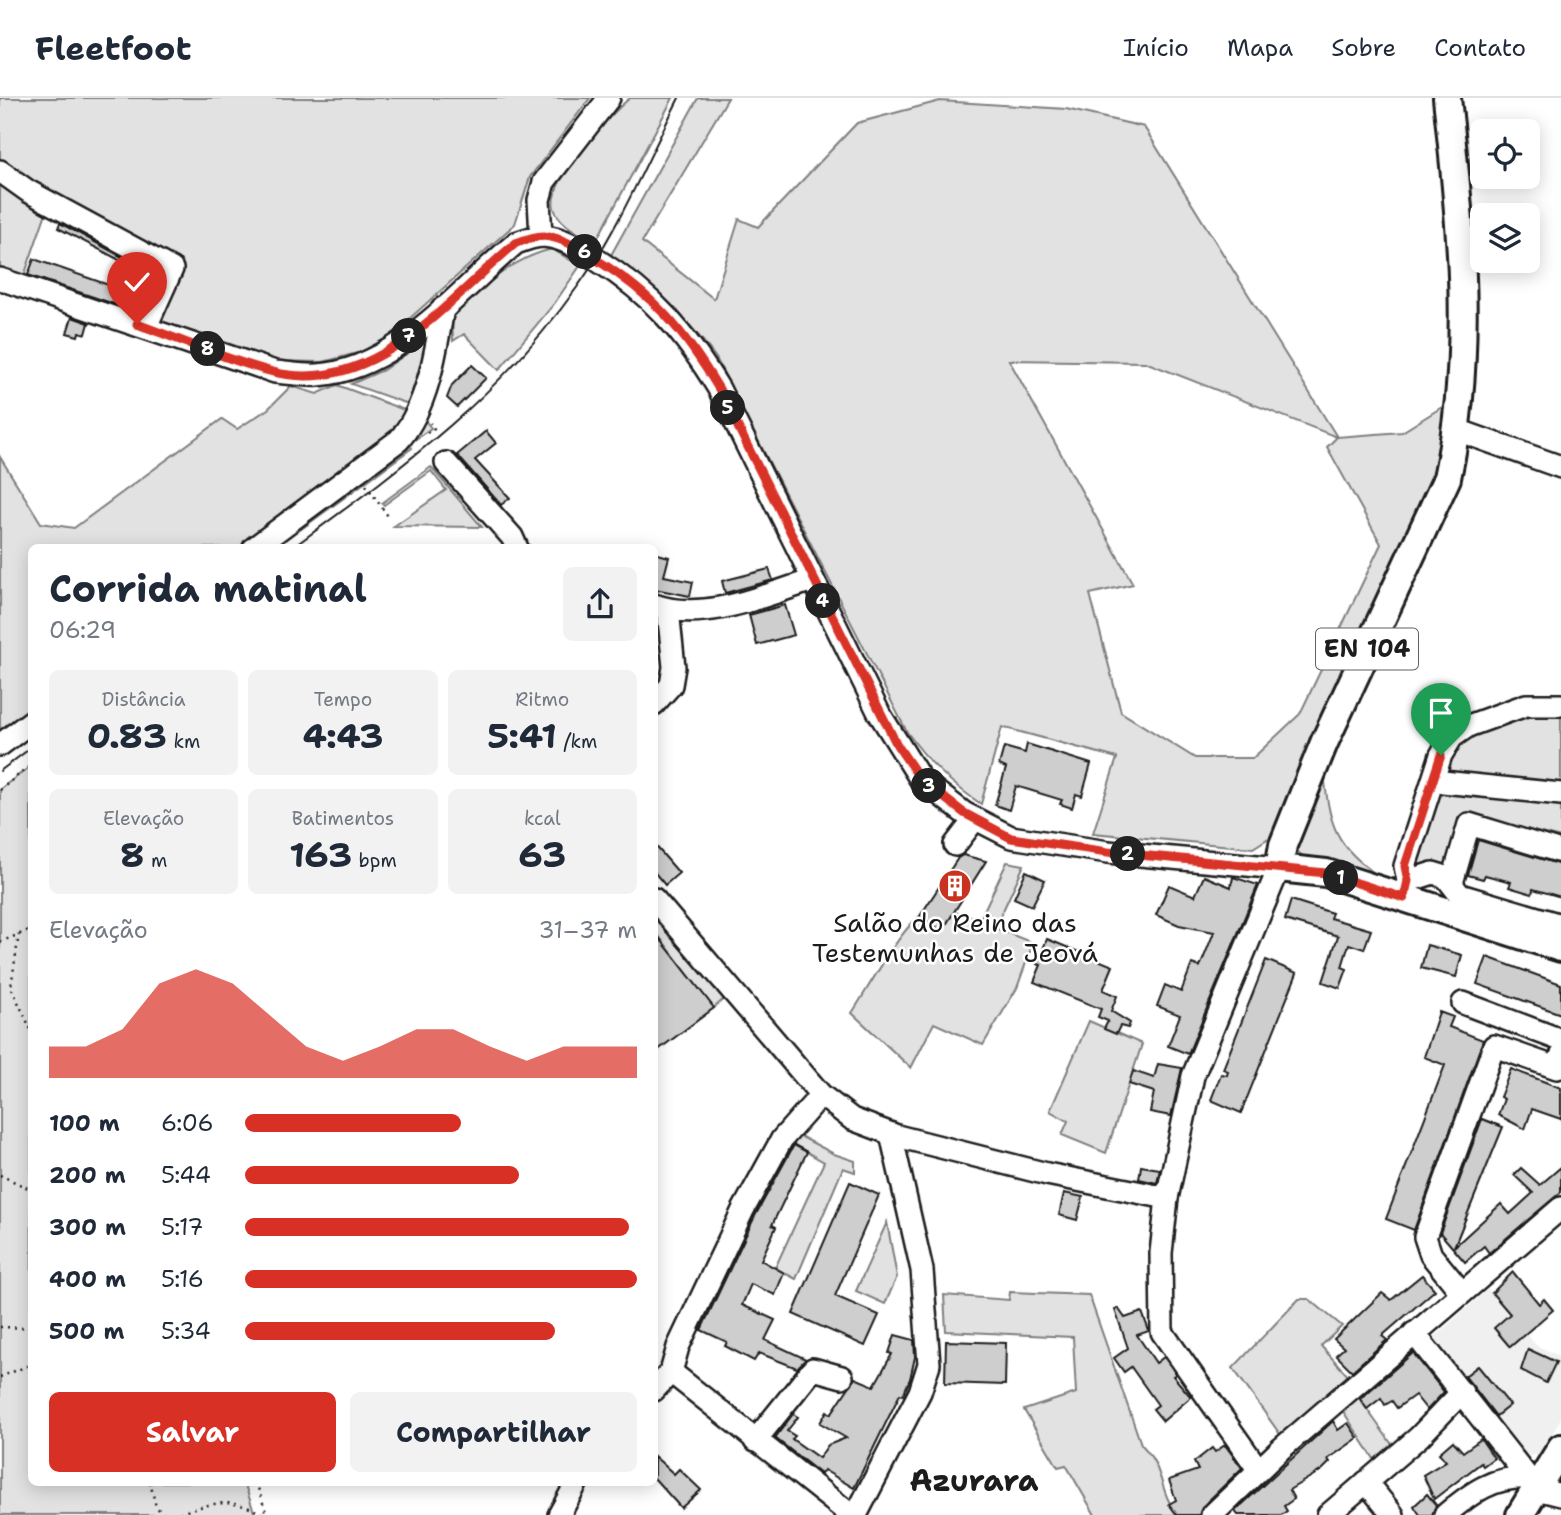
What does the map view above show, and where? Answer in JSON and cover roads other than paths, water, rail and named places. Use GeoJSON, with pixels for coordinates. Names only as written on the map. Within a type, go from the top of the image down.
{"type":"FeatureCollection","features":[{"type":"Feature","properties":{"kind":"main road","name":"EN 104"},"geometry":{"type":"LineString","coordinates":[[1279,868],[1283,845],[1324,743],[1447,478],[1457,430],[1464,282],[1460,212],[1447,98]]}},
{"type":"Feature","properties":{"kind":"main road"},"geometry":{"type":"LineString","coordinates":[[1279,868],[1326,873],[1406,890],[1561,947]]}},
{"type":"Feature","properties":{"kind":"main road"},"geometry":{"type":"LineString","coordinates":[[1520,1515],[1542,1487],[1561,1448]]}},
{"type":"Feature","properties":{"kind":"street"},"geometry":{"type":"LineString","coordinates":[[541,236],[539,200],[544,182],[610,98]]}},
{"type":"Feature","properties":{"kind":"street"},"geometry":{"type":"LineString","coordinates":[[0,171],[28,191],[172,269],[146,327]]}},
{"type":"Feature","properties":{"kind":"street"},"geometry":{"type":"LineString","coordinates":[[0,279],[275,372],[318,375],[364,365],[395,348],[516,243],[541,236],[564,241],[622,275],[662,308],[696,351],[719,389],[897,745],[921,780],[975,819],[1011,838],[1108,852],[1279,868],[1193,1076],[1167,1198],[1161,1253],[1162,1332],[1258,1469]]}},
{"type":"Feature","properties":{"kind":"street"},"geometry":{"type":"LineString","coordinates":[[259,544],[399,440],[410,426],[435,353],[443,307]]}},
{"type":"Feature","properties":{"kind":"street"},"geometry":{"type":"LineString","coordinates":[[1457,430],[1561,467]]}},
{"type":"Feature","properties":{"kind":"street"},"geometry":{"type":"LineString","coordinates":[[446,463],[512,537],[515,544]]}},
{"type":"Feature","properties":{"kind":"street"},"geometry":{"type":"LineString","coordinates":[[658,700],[671,685],[674,667],[661,608],[697,611],[749,600],[813,580]]}},
{"type":"Feature","properties":{"kind":"street"},"geometry":{"type":"LineString","coordinates":[[658,683],[674,667]]}},
{"type":"Feature","properties":{"kind":"street"},"geometry":{"type":"LineString","coordinates":[[1406,890],[1405,866],[1441,755],[1452,737],[1468,726],[1526,705],[1561,705]]}},
{"type":"Feature","properties":{"kind":"street"},"geometry":{"type":"LineString","coordinates":[[0,745],[28,724]]}},
{"type":"Feature","properties":{"kind":"street"},"geometry":{"type":"LineString","coordinates":[[1433,781],[1561,794]]}},
{"type":"Feature","properties":{"kind":"street"},"geometry":{"type":"LineString","coordinates":[[955,845],[975,819]]}},
{"type":"Feature","properties":{"kind":"street"},"geometry":{"type":"LineString","coordinates":[[1452,883],[1469,824],[1561,852]]}},
{"type":"Feature","properties":{"kind":"street"},"geometry":{"type":"LineString","coordinates":[[1406,890],[1419,875],[1433,873],[1446,877],[1460,895],[1561,925]]}},
{"type":"Feature","properties":{"kind":"street"},"geometry":{"type":"LineString","coordinates":[[658,904],[821,1095],[852,1119],[891,1134],[1047,1174],[1167,1198]]}},
{"type":"Feature","properties":{"kind":"street"},"geometry":{"type":"LineString","coordinates":[[1463,1003],[1561,1040]]}},
{"type":"Feature","properties":{"kind":"street"},"geometry":{"type":"LineString","coordinates":[[1462,1293],[1431,1255],[1425,1237],[1504,1019]]}},
{"type":"Feature","properties":{"kind":"street"},"geometry":{"type":"LineString","coordinates":[[1494,1046],[1557,1068],[1561,1056]]}},
{"type":"Feature","properties":{"kind":"street"},"geometry":{"type":"LineString","coordinates":[[658,1386],[671,1372],[678,1347],[743,1210],[782,1139],[821,1095]]}},
{"type":"Feature","properties":{"kind":"street"},"geometry":{"type":"LineString","coordinates":[[671,1372],[755,1441],[853,1515],[920,1392],[929,1364],[922,1270],[891,1134]]}},
{"type":"Feature","properties":{"kind":"street"},"geometry":{"type":"LineString","coordinates":[[1215,1514],[1258,1469],[1561,1208]]}},
{"type":"Feature","properties":{"kind":"street"},"geometry":{"type":"LineString","coordinates":[[1414,1333],[1542,1487]]}},
{"type":"Feature","properties":{"kind":"street"},"geometry":{"type":"LineString","coordinates":[[755,1441],[813,1369],[842,1377]]}},
{"type":"Feature","properties":{"kind":"street"},"geometry":{"type":"LineString","coordinates":[[1328,1515],[1419,1437],[1462,1392]]}},
{"type":"Feature","properties":{"kind":"street"},"geometry":{"type":"LineString","coordinates":[[1446,1515],[1480,1488],[1509,1477],[1542,1487]]}},
{"type":"Feature","properties":{"kind":"street"},"geometry":{"type":"LineString","coordinates":[[1366,1482],[1393,1515]]}},
{"type":"Feature","properties":{"kind":"street"},"geometry":{"type":"LineString","coordinates":[[559,1515],[575,1486]]}},
{"type":"Feature","properties":{"kind":"tram line"},"geometry":{"type":"LineString","coordinates":[[297,544],[372,489],[446,429],[482,397],[548,326],[607,241],[679,98]]}},
{"type":"Feature","properties":{"kind":"tram line"},"geometry":{"type":"LineString","coordinates":[[0,771],[28,750]]}},
{"type":"Feature","properties":{"kind":"place","name":"Salão do Reino das Testemunhas de Jeová"},"geometry":{"type":"Point","coordinates":[955,886]}},
{"type":"Feature","properties":{"kind":"district","name":"Azurara"},"geometry":{"type":"Point","coordinates":[974,1481]}}]}
